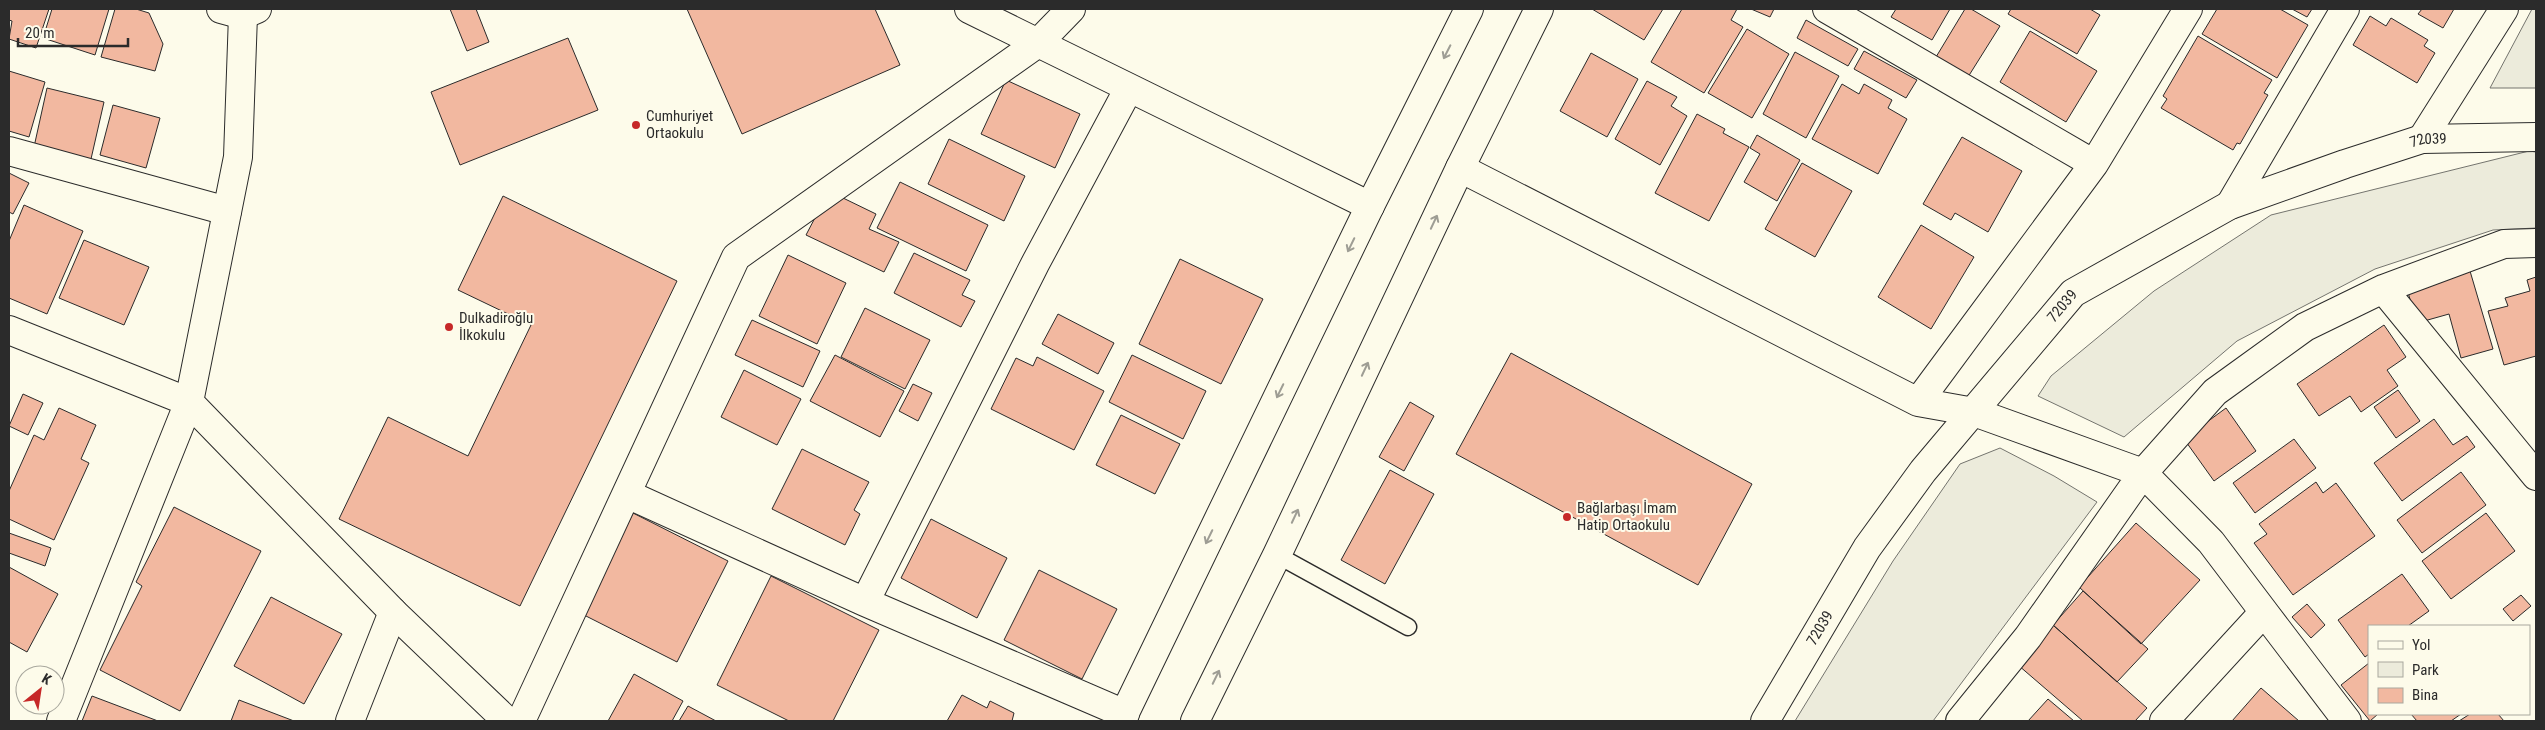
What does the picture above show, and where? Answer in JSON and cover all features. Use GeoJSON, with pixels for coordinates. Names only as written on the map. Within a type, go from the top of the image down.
{"type":"FeatureCollection","features":[{"type":"Feature","properties":{"kind":"street"},"geometry":{"type":"LineString","coordinates":[[970,9],[1370,206]]}},
{"type":"Feature","properties":{"kind":"street"},"geometry":{"type":"LineString","coordinates":[[521,721],[736,257],[1038,43],[1071,9]]}},
{"type":"Feature","properties":{"kind":"street"},"geometry":{"type":"LineString","coordinates":[[627,494],[1123,718],[1370,206],[1469,9]]}},
{"type":"Feature","properties":{"kind":"street"},"geometry":{"type":"LineString","coordinates":[[1195,721],[1277,555],[1460,168],[1539,9]]}},
{"type":"Feature","properties":{"kind":"street"},"geometry":{"type":"LineString","coordinates":[[1827,9],[1864,17],[2094,164]]}},
{"type":"Feature","properties":{"kind":"street"},"geometry":{"type":"LineString","coordinates":[[1918,402],[2094,164],[2188,9]]}},
{"type":"Feature","properties":{"kind":"street"},"geometry":{"type":"LineString","coordinates":[[2230,205],[2345,9]]}},
{"type":"Feature","properties":{"kind":"street"},"geometry":{"type":"LineString","coordinates":[[2422,139],[2504,9]]}},
{"type":"Feature","properties":{"kind":"street"},"geometry":{"type":"LineString","coordinates":[[61,721],[189,402],[238,157],[240,10]]}},
{"type":"Feature","properties":{"kind":"street"},"geometry":{"type":"LineString","coordinates":[[865,602],[1035,264],[1129,88]]}},
{"type":"Feature","properties":{"kind":"street","name":"72039"},"geometry":{"type":"LineString","coordinates":[[1765,721],[1867,548],[1923,471],[2073,293],[2230,205],[2422,139],[2536,137]]}},
{"type":"Feature","properties":{"kind":"street"},"geometry":{"type":"LineString","coordinates":[[9,151],[227,211]]}},
{"type":"Feature","properties":{"kind":"street"},"geometry":{"type":"LineString","coordinates":[[1460,168],[1918,402],[1974,412],[2143,473],[2211,542],[2347,721]]}},
{"type":"Feature","properties":{"kind":"street"},"geometry":{"type":"LineString","coordinates":[[1960,721],[2028,638],[2143,473],[2216,392],[2304,328],[2383,289],[2504,244],[2536,243]]}},
{"type":"Feature","properties":{"kind":"street"},"geometry":{"type":"LineString","coordinates":[[2383,289],[2536,476]]}},
{"type":"Feature","properties":{"kind":"street"},"geometry":{"type":"LineString","coordinates":[[9,330],[189,402],[392,612],[508,721]]}},
{"type":"Feature","properties":{"kind":"street"},"geometry":{"type":"LineString","coordinates":[[350,721],[392,612]]}},
{"type":"Feature","properties":{"kind":"street"},"geometry":{"type":"LineString","coordinates":[[2164,721],[2264,612]]}},
{"type":"Feature","properties":{"kind":"lane"},"geometry":{"type":"LineString","coordinates":[[1277,555],[1408,627]]}},
{"type":"Feature","properties":{"kind":"green space"},"geometry":{"type":"Polygon","coordinates":[[[2532,9],[2536,9],[2536,88],[2490,88],[2532,9]]]}},
{"type":"Feature","properties":{"kind":"green space"},"geometry":{"type":"Polygon","coordinates":[[[2529,151],[2536,152],[2536,228],[2493,230],[2375,269],[2237,341],[2124,437],[2038,396],[2051,376],[2154,291],[2271,215],[2529,151]]]}},
{"type":"Feature","properties":{"kind":"green space"},"geometry":{"type":"Polygon","coordinates":[[[2000,448],[2054,476],[2097,502],[1933,721],[1795,721],[1893,561],[1960,464],[2000,448]]]}},
{"type":"Feature","properties":{"kind":"building"},"geometry":{"type":"Polygon","coordinates":[[[9,9],[49,9],[36,48],[9,39],[12,21],[9,20],[9,9]]]}},
{"type":"Feature","properties":{"kind":"building"},"geometry":{"type":"Polygon","coordinates":[[[52,9],[109,9],[95,55],[43,38],[52,9]]]}},
{"type":"Feature","properties":{"kind":"building"},"geometry":{"type":"Polygon","coordinates":[[[115,9],[136,9],[149,13],[163,44],[155,71],[101,57],[115,9]]]}},
{"type":"Feature","properties":{"kind":"building"},"geometry":{"type":"Polygon","coordinates":[[[450,9],[476,9],[489,42],[467,51],[450,9]]]}},
{"type":"Feature","properties":{"kind":"building"},"geometry":{"type":"Polygon","coordinates":[[[687,9],[875,9],[900,65],[742,134],[687,9]]]}},
{"type":"Feature","properties":{"kind":"building"},"geometry":{"type":"Polygon","coordinates":[[[1592,9],[1663,9],[1644,40],[1592,9]]]}},
{"type":"Feature","properties":{"kind":"building"},"geometry":{"type":"Polygon","coordinates":[[[1682,9],[1737,9],[1731,20],[1743,27],[1704,93],[1651,62],[1682,9]]]}},
{"type":"Feature","properties":{"kind":"building"},"geometry":{"type":"Polygon","coordinates":[[[1751,9],[1774,9],[1770,17],[1751,9]]]}},
{"type":"Feature","properties":{"kind":"building"},"geometry":{"type":"Polygon","coordinates":[[[1896,9],[1950,9],[1932,40],[1891,17],[1896,9]]]}},
{"type":"Feature","properties":{"kind":"building"},"geometry":{"type":"Polygon","coordinates":[[[1965,9],[1971,9],[2000,26],[1968,77],[1936,57],[1965,9]]]}},
{"type":"Feature","properties":{"kind":"building"},"geometry":{"type":"Polygon","coordinates":[[[2011,9],[2090,9],[2100,15],[2077,54],[2008,14],[2011,9]]]}},
{"type":"Feature","properties":{"kind":"building"},"geometry":{"type":"Polygon","coordinates":[[[2217,9],[2280,9],[2308,25],[2277,78],[2202,34],[2217,9]]]}},
{"type":"Feature","properties":{"kind":"building"},"geometry":{"type":"Polygon","coordinates":[[[2292,9],[2312,9],[2307,17],[2292,9]]]}},
{"type":"Feature","properties":{"kind":"building"},"geometry":{"type":"Polygon","coordinates":[[[2422,9],[2454,9],[2443,28],[2418,14],[2422,9]]]}},
{"type":"Feature","properties":{"kind":"building"},"geometry":{"type":"Polygon","coordinates":[[[2370,16],[2386,26],[2391,18],[2428,40],[2424,46],[2435,53],[2417,83],[2353,45],[2370,16]]]}},
{"type":"Feature","properties":{"kind":"building"},"geometry":{"type":"Polygon","coordinates":[[[1806,20],[1858,49],[1848,66],[1797,38],[1806,20]]]}},
{"type":"Feature","properties":{"kind":"building"},"geometry":{"type":"Polygon","coordinates":[[[1747,29],[1789,54],[1752,118],[1708,93],[1747,29]]]}},
{"type":"Feature","properties":{"kind":"building"},"geometry":{"type":"Polygon","coordinates":[[[2030,31],[2097,71],[2066,122],[2000,82],[2030,31]]]}},
{"type":"Feature","properties":{"kind":"building"},"geometry":{"type":"Polygon","coordinates":[[[2198,36],[2272,80],[2264,93],[2268,95],[2240,144],[2237,143],[2233,150],[2161,108],[2167,99],[2163,96],[2198,36]]]}},
{"type":"Feature","properties":{"kind":"building"},"geometry":{"type":"Polygon","coordinates":[[[568,38],[598,110],[460,165],[431,92],[568,38]]]}},
{"type":"Feature","properties":{"kind":"building"},"geometry":{"type":"Polygon","coordinates":[[[1864,51],[1917,80],[1906,98],[1854,69],[1864,51]]]}},
{"type":"Feature","properties":{"kind":"building"},"geometry":{"type":"Polygon","coordinates":[[[1795,52],[1839,76],[1806,138],[1763,114],[1795,52]]]}},
{"type":"Feature","properties":{"kind":"building"},"geometry":{"type":"Polygon","coordinates":[[[1591,53],[1638,79],[1607,137],[1560,111],[1591,53]]]}},
{"type":"Feature","properties":{"kind":"building"},"geometry":{"type":"Polygon","coordinates":[[[9,71],[45,82],[29,137],[9,131],[9,71]]]}},
{"type":"Feature","properties":{"kind":"building"},"geometry":{"type":"Polygon","coordinates":[[[1006,80],[1080,114],[1055,168],[981,134],[1006,80]]]}},
{"type":"Feature","properties":{"kind":"building"},"geometry":{"type":"Polygon","coordinates":[[[1647,81],[1677,97],[1671,106],[1687,116],[1660,165],[1615,139],[1647,81]]]}},
{"type":"Feature","properties":{"kind":"building"},"geometry":{"type":"Polygon","coordinates":[[[1842,84],[1859,94],[1864,84],[1892,100],[1888,108],[1907,119],[1878,174],[1812,139],[1842,84]]]}},
{"type":"Feature","properties":{"kind":"building"},"geometry":{"type":"Polygon","coordinates":[[[47,88],[104,102],[91,159],[34,147],[47,88]]]}},
{"type":"Feature","properties":{"kind":"building"},"geometry":{"type":"Polygon","coordinates":[[[113,105],[160,118],[146,168],[100,155],[113,105]]]}},
{"type":"Feature","properties":{"kind":"building"},"geometry":{"type":"Polygon","coordinates":[[[1697,114],[1725,129],[1723,133],[1749,147],[1709,221],[1655,193],[1697,114]]]}},
{"type":"Feature","properties":{"kind":"building"},"geometry":{"type":"Polygon","coordinates":[[[1757,135],[1800,160],[1777,201],[1744,182],[1760,154],[1750,148],[1757,135]]]}},
{"type":"Feature","properties":{"kind":"building"},"geometry":{"type":"Polygon","coordinates":[[[1962,137],[2022,171],[1988,232],[1955,213],[1951,220],[1923,204],[1962,137]]]}},
{"type":"Feature","properties":{"kind":"building"},"geometry":{"type":"Polygon","coordinates":[[[949,139],[1025,176],[1004,221],[928,184],[949,139]]]}},
{"type":"Feature","properties":{"kind":"building"},"geometry":{"type":"Polygon","coordinates":[[[1802,163],[1852,191],[1815,257],[1765,229],[1802,163]]]}},
{"type":"Feature","properties":{"kind":"building"},"geometry":{"type":"Polygon","coordinates":[[[9,173],[29,183],[13,214],[9,212],[9,173]]]}},
{"type":"Feature","properties":{"kind":"building"},"geometry":{"type":"Polygon","coordinates":[[[900,182],[988,225],[966,271],[877,228],[900,182]]]}},
{"type":"Feature","properties":{"kind":"building"},"geometry":{"type":"Polygon","coordinates":[[[503,196],[677,281],[520,606],[339,519],[388,417],[468,456],[531,325],[458,290],[503,196]]]}},
{"type":"Feature","properties":{"kind":"building"},"geometry":{"type":"Polygon","coordinates":[[[841,197],[876,214],[869,229],[899,242],[884,272],[806,235],[817,214],[841,197]]]}},
{"type":"Feature","properties":{"kind":"building"},"geometry":{"type":"Polygon","coordinates":[[[24,205],[83,231],[47,314],[9,298],[9,241],[24,205]]]}},
{"type":"Feature","properties":{"kind":"building"},"geometry":{"type":"Polygon","coordinates":[[[1921,225],[1974,257],[1931,329],[1878,297],[1921,225]]]}},
{"type":"Feature","properties":{"kind":"building"},"geometry":{"type":"Polygon","coordinates":[[[84,240],[149,267],[124,325],[59,298],[84,240]]]}},
{"type":"Feature","properties":{"kind":"building"},"geometry":{"type":"Polygon","coordinates":[[[914,253],[970,280],[962,295],[975,301],[961,327],[894,293],[914,253]]]}},
{"type":"Feature","properties":{"kind":"building"},"geometry":{"type":"Polygon","coordinates":[[[788,255],[846,283],[817,344],[759,316],[788,255]]]}},
{"type":"Feature","properties":{"kind":"building"},"geometry":{"type":"Polygon","coordinates":[[[1180,259],[1263,299],[1221,384],[1139,344],[1180,259]]]}},
{"type":"Feature","properties":{"kind":"building"},"geometry":{"type":"Polygon","coordinates":[[[2470,271],[2493,349],[2461,358],[2449,314],[2417,323],[2407,289],[2470,271]]]}},
{"type":"Feature","properties":{"kind":"building"},"geometry":{"type":"Polygon","coordinates":[[[2536,277],[2536,356],[2504,365],[2488,311],[2508,306],[2505,298],[2530,291],[2527,280],[2536,277]]]}},
{"type":"Feature","properties":{"kind":"building"},"geometry":{"type":"Polygon","coordinates":[[[865,308],[930,340],[905,389],[841,357],[865,308]]]}},
{"type":"Feature","properties":{"kind":"building"},"geometry":{"type":"Polygon","coordinates":[[[1058,314],[1114,343],[1098,374],[1042,344],[1058,314]]]}},
{"type":"Feature","properties":{"kind":"building"},"geometry":{"type":"Polygon","coordinates":[[[752,320],[820,351],[803,387],[735,355],[752,320]]]}},
{"type":"Feature","properties":{"kind":"building"},"geometry":{"type":"Polygon","coordinates":[[[2384,325],[2406,357],[2387,370],[2398,386],[2361,412],[2350,396],[2319,416],[2297,384],[2384,325]]]}},
{"type":"Feature","properties":{"kind":"building"},"geometry":{"type":"Polygon","coordinates":[[[1511,353],[1752,484],[1698,585],[1456,454],[1511,353]]]}},
{"type":"Feature","properties":{"kind":"building"},"geometry":{"type":"Polygon","coordinates":[[[835,355],[904,391],[880,437],[810,401],[835,355]]]}},
{"type":"Feature","properties":{"kind":"building"},"geometry":{"type":"Polygon","coordinates":[[[1132,355],[1206,391],[1183,439],[1109,402],[1132,355]]]}},
{"type":"Feature","properties":{"kind":"building"},"geometry":{"type":"Polygon","coordinates":[[[1037,357],[1104,391],[1074,450],[991,409],[1016,358],[1033,366],[1037,357]]]}},
{"type":"Feature","properties":{"kind":"building"},"geometry":{"type":"Polygon","coordinates":[[[744,370],[801,399],[777,445],[721,417],[744,370]]]}},
{"type":"Feature","properties":{"kind":"building"},"geometry":{"type":"Polygon","coordinates":[[[913,384],[932,393],[918,421],[899,411],[913,384]]]}},
{"type":"Feature","properties":{"kind":"building"},"geometry":{"type":"Polygon","coordinates":[[[2398,390],[2420,421],[2396,438],[2374,407],[2398,390]]]}},
{"type":"Feature","properties":{"kind":"building"},"geometry":{"type":"Polygon","coordinates":[[[23,394],[43,403],[28,435],[9,426],[23,394]]]}},
{"type":"Feature","properties":{"kind":"building"},"geometry":{"type":"Polygon","coordinates":[[[1410,402],[1434,416],[1404,471],[1379,457],[1410,402]]]}},
{"type":"Feature","properties":{"kind":"building"},"geometry":{"type":"Polygon","coordinates":[[[59,408],[96,425],[81,459],[89,463],[54,540],[9,519],[9,491],[34,435],[44,440],[59,408]]]}},
{"type":"Feature","properties":{"kind":"building"},"geometry":{"type":"Polygon","coordinates":[[[2226,408],[2256,451],[2214,481],[2184,439],[2226,408]]]}},
{"type":"Feature","properties":{"kind":"building"},"geometry":{"type":"Polygon","coordinates":[[[1121,415],[1180,444],[1155,494],[1096,465],[1121,415]]]}},
{"type":"Feature","properties":{"kind":"building"},"geometry":{"type":"Polygon","coordinates":[[[2434,419],[2453,445],[2467,436],[2475,447],[2402,501],[2374,463],[2434,419]]]}},
{"type":"Feature","properties":{"kind":"building"},"geometry":{"type":"Polygon","coordinates":[[[2294,439],[2316,468],[2255,513],[2233,483],[2294,439]]]}},
{"type":"Feature","properties":{"kind":"building"},"geometry":{"type":"Polygon","coordinates":[[[802,449],[869,482],[854,510],[860,514],[845,545],[772,509],[802,449]]]}},
{"type":"Feature","properties":{"kind":"building"},"geometry":{"type":"Polygon","coordinates":[[[1390,470],[1434,494],[1385,584],[1341,560],[1390,470]]]}},
{"type":"Feature","properties":{"kind":"building"},"geometry":{"type":"Polygon","coordinates":[[[2461,472],[2486,505],[2422,553],[2397,520],[2461,472]]]}},
{"type":"Feature","properties":{"kind":"building"},"geometry":{"type":"Polygon","coordinates":[[[2316,482],[2323,493],[2336,483],[2375,536],[2293,595],[2254,543],[2267,534],[2259,524],[2316,482]]]}},
{"type":"Feature","properties":{"kind":"building"},"geometry":{"type":"Polygon","coordinates":[[[174,507],[261,551],[180,711],[100,670],[142,586],[136,582],[174,507]]]}},
{"type":"Feature","properties":{"kind":"building"},"geometry":{"type":"Polygon","coordinates":[[[633,513],[728,561],[677,662],[582,614],[633,513]]]}},
{"type":"Feature","properties":{"kind":"building"},"geometry":{"type":"Polygon","coordinates":[[[2486,513],[2515,551],[2451,599],[2422,561],[2486,513]]]}},
{"type":"Feature","properties":{"kind":"building"},"geometry":{"type":"Polygon","coordinates":[[[931,519],[1007,558],[977,618],[901,578],[931,519]]]}},
{"type":"Feature","properties":{"kind":"building"},"geometry":{"type":"Polygon","coordinates":[[[2136,523],[2200,580],[2141,644],[2079,587],[2136,523]]]}},
{"type":"Feature","properties":{"kind":"building"},"geometry":{"type":"Polygon","coordinates":[[[9,533],[51,548],[45,566],[9,553],[9,533]]]}},
{"type":"Feature","properties":{"kind":"building"},"geometry":{"type":"Polygon","coordinates":[[[9,567],[58,594],[27,652],[9,642],[9,567]]]}},
{"type":"Feature","properties":{"kind":"building"},"geometry":{"type":"Polygon","coordinates":[[[1039,570],[1117,609],[1082,679],[1004,640],[1039,570]]]}},
{"type":"Feature","properties":{"kind":"building"},"geometry":{"type":"Polygon","coordinates":[[[2402,574],[2429,611],[2409,625],[2368,625],[2368,655],[2365,657],[2338,620],[2402,574]]]}},
{"type":"Feature","properties":{"kind":"building"},"geometry":{"type":"Polygon","coordinates":[[[771,576],[879,630],[833,721],[789,721],[717,685],[771,576]]]}},
{"type":"Feature","properties":{"kind":"building"},"geometry":{"type":"Polygon","coordinates":[[[2083,591],[2148,649],[2117,682],[2053,625],[2083,591]]]}},
{"type":"Feature","properties":{"kind":"building"},"geometry":{"type":"Polygon","coordinates":[[[2521,595],[2531,606],[2513,621],[2503,609],[2521,595]]]}},
{"type":"Feature","properties":{"kind":"building"},"geometry":{"type":"Polygon","coordinates":[[[271,597],[342,634],[304,704],[234,666],[271,597]]]}},
{"type":"Feature","properties":{"kind":"building"},"geometry":{"type":"Polygon","coordinates":[[[2307,604],[2325,625],[2311,638],[2292,617],[2307,604]]]}},
{"type":"Feature","properties":{"kind":"building"},"geometry":{"type":"Polygon","coordinates":[[[2053,625],[2147,708],[2135,721],[2083,721],[2018,665],[2053,625]]]}},
{"type":"Feature","properties":{"kind":"building"},"geometry":{"type":"Polygon","coordinates":[[[2368,664],[2368,715],[2377,715],[2370,721],[2341,685],[2368,664]]]}},
{"type":"Feature","properties":{"kind":"building"},"geometry":{"type":"Polygon","coordinates":[[[634,674],[683,701],[672,721],[608,721],[634,674]]]}},
{"type":"Feature","properties":{"kind":"building"},"geometry":{"type":"Polygon","coordinates":[[[2261,688],[2299,721],[2232,721],[2261,688]]]}},
{"type":"Feature","properties":{"kind":"building"},"geometry":{"type":"Polygon","coordinates":[[[962,695],[987,708],[990,701],[1014,713],[1012,721],[947,721],[962,695]]]}},
{"type":"Feature","properties":{"kind":"building"},"geometry":{"type":"Polygon","coordinates":[[[92,696],[158,721],[82,721],[92,696]]]}},
{"type":"Feature","properties":{"kind":"building"},"geometry":{"type":"Polygon","coordinates":[[[2048,699],[2074,721],[2028,721],[2048,699]]]}},
{"type":"Feature","properties":{"kind":"building"},"geometry":{"type":"Polygon","coordinates":[[[239,700],[294,721],[231,721],[239,700]]]}},
{"type":"Feature","properties":{"kind":"building"},"geometry":{"type":"Polygon","coordinates":[[[688,706],[716,721],[679,721],[688,706]]]}},
{"type":"Feature","properties":{"kind":"building"},"geometry":{"type":"Polygon","coordinates":[[[2412,715],[2460,715],[2451,721],[2417,721],[2412,715]]]}},
{"type":"Feature","properties":{"kind":"building"},"geometry":{"type":"Polygon","coordinates":[[[2468,715],[2499,715],[2504,721],[2459,721],[2468,715]]]}},
{"type":"Feature","properties":{"kind":"place","name":"Cumhuriyet Ortaokulu"},"geometry":{"type":"Point","coordinates":[636,125]}},
{"type":"Feature","properties":{"kind":"place","name":"Dulkadiroğlu İlkokulu"},"geometry":{"type":"Point","coordinates":[449,327]}},
{"type":"Feature","properties":{"kind":"place","name":"Bağlarbaşı İmam Hatip Ortaokulu"},"geometry":{"type":"Point","coordinates":[1567,517]}}]}
